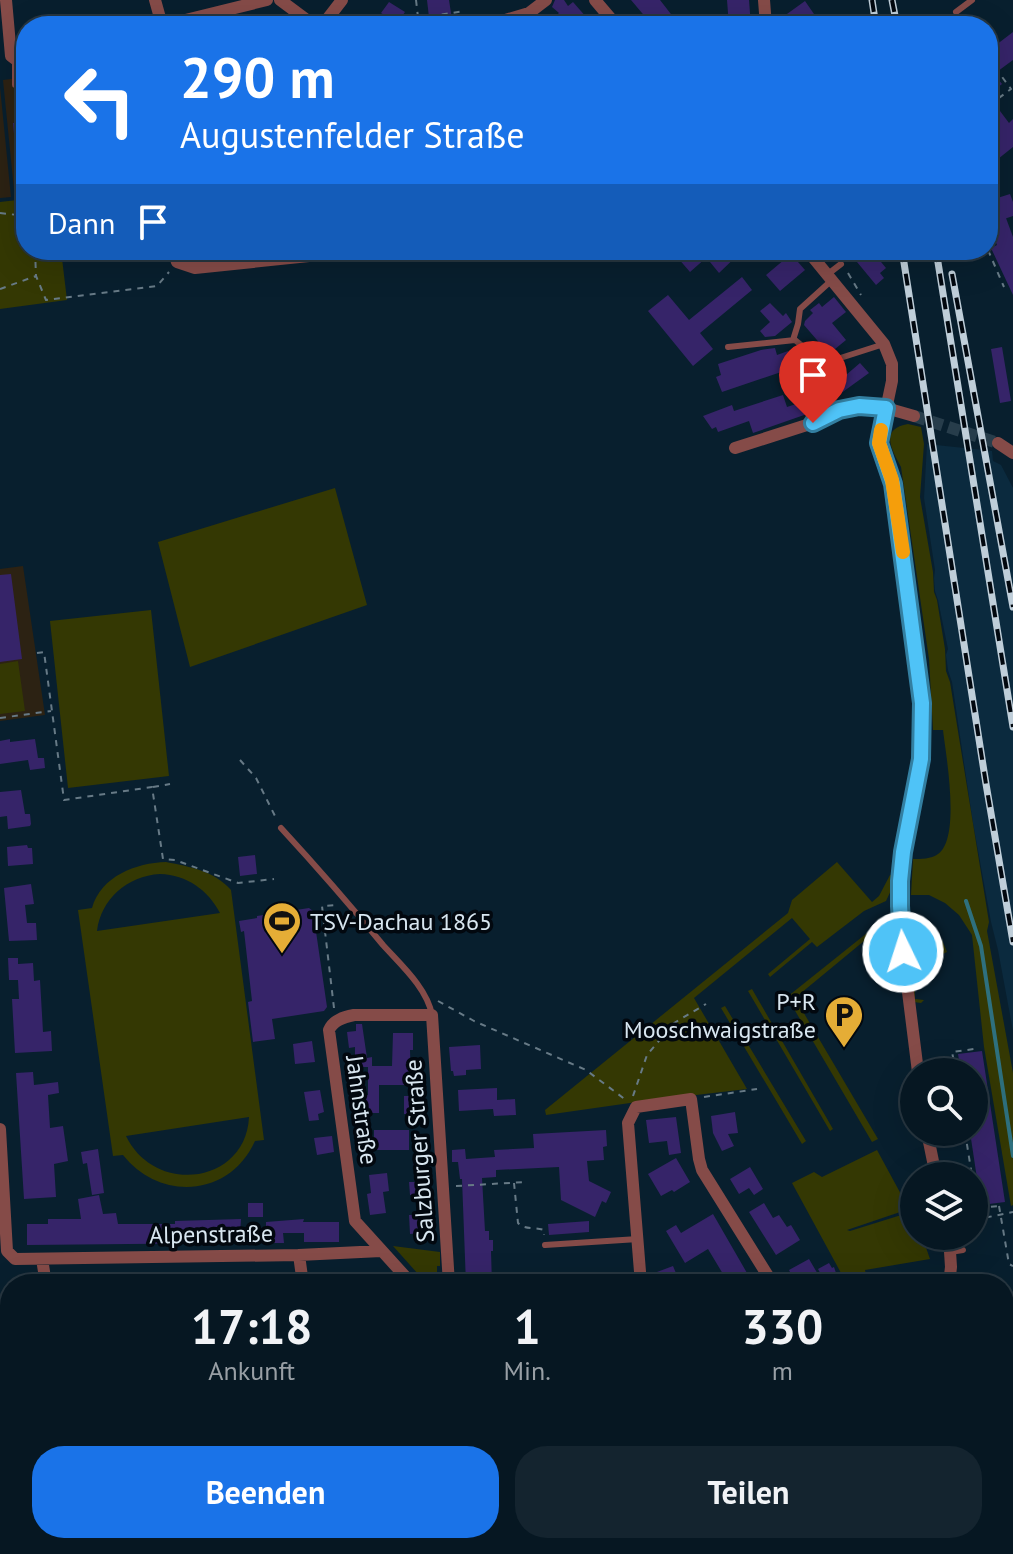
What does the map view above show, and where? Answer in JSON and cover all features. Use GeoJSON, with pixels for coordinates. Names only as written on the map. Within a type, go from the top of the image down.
{"type":"FeatureCollection","features":[{"type":"Feature","properties":{"kind":"street"},"geometry":{"type":"LineString","coordinates":[[6,0],[11,56],[16,58]]}},
{"type":"Feature","properties":{"kind":"street"},"geometry":{"type":"LineString","coordinates":[[202,16],[267,0]]}},
{"type":"Feature","properties":{"kind":"street"},"geometry":{"type":"LineString","coordinates":[[280,0],[302,16]]}},
{"type":"Feature","properties":{"kind":"street"},"geometry":{"type":"LineString","coordinates":[[330,16],[342,0]]}},
{"type":"Feature","properties":{"kind":"street"},"geometry":{"type":"LineString","coordinates":[[522,16],[546,0]]}},
{"type":"Feature","properties":{"kind":"street"},"geometry":{"type":"LineString","coordinates":[[595,0],[609,16]]}},
{"type":"Feature","properties":{"kind":"street"},"geometry":{"type":"LineString","coordinates":[[182,260],[195,268],[271,260]]}},
{"type":"Feature","properties":{"kind":"street"},"geometry":{"type":"LineString","coordinates":[[816,260],[884,344],[890,356],[892,374],[879,443],[893,484],[922,703],[921,759],[903,852],[900,906],[916,1058]]}},
{"type":"Feature","properties":{"kind":"street"},"geometry":{"type":"LineString","coordinates":[[735,448],[813,423],[839,410],[859,406],[886,408],[914,416]]}},
{"type":"Feature","properties":{"kind":"street"},"geometry":{"type":"LineString","coordinates":[[998,443],[1013,453]]}},
{"type":"Feature","properties":{"kind":"street"},"geometry":{"type":"LineString","coordinates":[[336,1021],[354,1015],[432,1015]]}},
{"type":"Feature","properties":{"kind":"street","name":"Salzburger Straße"},"geometry":{"type":"LineString","coordinates":[[432,1015],[448,1274]]}},
{"type":"Feature","properties":{"kind":"street","name":"Jahnstraße"},"geometry":{"type":"LineString","coordinates":[[336,1021],[329,1030],[355,1221],[403,1274]]}},
{"type":"Feature","properties":{"kind":"street"},"geometry":{"type":"LineString","coordinates":[[640,1274],[628,1123],[636,1107],[691,1099],[702,1170],[767,1274]]}},
{"type":"Feature","properties":{"kind":"street","name":"Alpenstraße"},"geometry":{"type":"LineString","coordinates":[[0,1129],[7,1251],[15,1259],[381,1251]]}},
{"type":"Feature","properties":{"kind":"street"},"geometry":{"type":"LineString","coordinates":[[951,1274],[956,1250]]}},
{"type":"Feature","properties":{"kind":"street"},"geometry":{"type":"LineString","coordinates":[[299,1255],[302,1274]]}},
{"type":"Feature","properties":{"kind":"street"},"geometry":{"type":"LineString","coordinates":[[42,1259],[44,1274]]}},
{"type":"Feature","properties":{"kind":"lane"},"geometry":{"type":"LineString","coordinates":[[956,12],[972,0]]}},
{"type":"Feature","properties":{"kind":"lane"},"geometry":{"type":"LineString","coordinates":[[793,340],[800,309],[841,264]]}},
{"type":"Feature","properties":{"kind":"lane"},"geometry":{"type":"LineString","coordinates":[[728,347],[793,340],[823,360],[831,361],[884,344]]}},
{"type":"Feature","properties":{"kind":"lane"},"geometry":{"type":"LineString","coordinates":[[281,828],[427,998],[432,1015]]}},
{"type":"Feature","properties":{"kind":"lane"},"geometry":{"type":"LineString","coordinates":[[545,1245],[638,1239]]}},
{"type":"Feature","properties":{"kind":"path"},"geometry":{"type":"LineString","coordinates":[[431,16],[465,11]]}},
{"type":"Feature","properties":{"kind":"path"},"geometry":{"type":"LineString","coordinates":[[998,71],[1011,89],[998,99]]}},
{"type":"Feature","properties":{"kind":"path"},"geometry":{"type":"LineString","coordinates":[[35,260],[36,276],[46,300],[157,286],[173,260]]}},
{"type":"Feature","properties":{"kind":"path"},"geometry":{"type":"LineString","coordinates":[[992,260],[1004,287]]}},
{"type":"Feature","properties":{"kind":"path"},"geometry":{"type":"LineString","coordinates":[[841,264],[858,288],[864,303]]}},
{"type":"Feature","properties":{"kind":"path"},"geometry":{"type":"LineString","coordinates":[[0,289],[36,276]]}},
{"type":"Feature","properties":{"kind":"path"},"geometry":{"type":"LineString","coordinates":[[37,653],[44,652],[64,800],[170,784]]}},
{"type":"Feature","properties":{"kind":"path"},"geometry":{"type":"LineString","coordinates":[[0,718],[53,711]]}},
{"type":"Feature","properties":{"kind":"path"},"geometry":{"type":"LineString","coordinates":[[240,760],[256,778],[281,828]]}},
{"type":"Feature","properties":{"kind":"path"},"geometry":{"type":"LineString","coordinates":[[152,787],[163,859],[175,860],[238,883],[274,879]]}},
{"type":"Feature","properties":{"kind":"path"},"geometry":{"type":"LineString","coordinates":[[336,1021],[322,906],[350,905]]}},
{"type":"Feature","properties":{"kind":"path"},"geometry":{"type":"LineString","coordinates":[[427,998],[586,1070],[636,1107]]}},
{"type":"Feature","properties":{"kind":"path"},"geometry":{"type":"LineString","coordinates":[[636,1107],[632,1094],[647,1055],[674,1023],[706,1004]]}},
{"type":"Feature","properties":{"kind":"path"},"geometry":{"type":"LineString","coordinates":[[953,1058],[952,1052],[974,1049]]}},
{"type":"Feature","properties":{"kind":"path"},"geometry":{"type":"LineString","coordinates":[[691,1099],[757,1089]]}},
{"type":"Feature","properties":{"kind":"path"},"geometry":{"type":"LineString","coordinates":[[443,1187],[526,1182]]}},
{"type":"Feature","properties":{"kind":"path"},"geometry":{"type":"LineString","coordinates":[[514,1183],[518,1223],[525,1228],[544,1230],[545,1245]]}},
{"type":"Feature","properties":{"kind":"path"},"geometry":{"type":"LineString","coordinates":[[988,1206],[998,1204],[1009,1264],[1013,1266]]}},
{"type":"Feature","properties":{"kind":"path"},"geometry":{"type":"LineString","coordinates":[[988,1217],[1013,1212]]}},
{"type":"Feature","properties":{"kind":"shaded area"},"geometry":{"type":"Polygon","coordinates":[[[16,78],[16,200],[15,200],[3,80],[16,78]]]}},
{"type":"Feature","properties":{"kind":"shaded area"},"geometry":{"type":"Polygon","coordinates":[[[0,87],[11,197],[0,198],[0,87]]]}},
{"type":"Feature","properties":{"kind":"shaded area"},"geometry":{"type":"Polygon","coordinates":[[[927,444],[992,451],[993,461],[1001,465],[1013,488],[1013,1031],[973,823],[948,670],[948,649],[935,591],[935,570],[924,498],[927,444]]]}},
{"type":"Feature","properties":{"kind":"shaded area"},"geometry":{"type":"Polygon","coordinates":[[[23,566],[45,715],[0,721],[0,569],[23,566]]]}},
{"type":"Feature","properties":{"kind":"green space"},"geometry":{"type":"Polygon","coordinates":[[[16,200],[16,260],[62,260],[67,300],[0,309],[0,202],[16,200]]]}},
{"type":"Feature","properties":{"kind":"green space"},"geometry":{"type":"Polygon","coordinates":[[[908,424],[921,427],[924,444],[920,497],[989,922],[987,931],[1013,1073],[1011,1206],[984,1047],[972,935],[959,915],[945,903],[929,895],[911,895],[913,859],[929,858],[938,854],[945,845],[950,815],[949,776],[943,730],[933,730],[929,659],[901,467],[890,441],[893,430],[908,424]]]}},
{"type":"Feature","properties":{"kind":"green space"},"geometry":{"type":"Polygon","coordinates":[[[335,488],[367,605],[190,667],[158,542],[335,488]]]}},
{"type":"Feature","properties":{"kind":"green space"},"geometry":{"type":"Polygon","coordinates":[[[151,610],[169,776],[68,788],[50,621],[151,610]]]}},
{"type":"Feature","properties":{"kind":"green space"},"geometry":{"type":"Polygon","coordinates":[[[18,661],[25,711],[0,714],[0,664],[18,661]]]}},
{"type":"Feature","properties":{"kind":"green space"},"geometry":{"type":"Polygon","coordinates":[[[166,862],[202,871],[231,890],[264,1140],[255,1141],[244,1160],[229,1173],[194,1187],[156,1181],[138,1170],[123,1155],[113,1156],[78,910],[92,908],[103,887],[121,873],[143,865],[166,862]],[[160,874],[137,879],[118,891],[104,909],[97,931],[220,913],[196,885],[179,877],[160,874]],[[249,1117],[126,1136],[139,1155],[157,1168],[177,1174],[197,1174],[216,1168],[233,1157],[244,1140],[249,1117]]]}},
{"type":"Feature","properties":{"kind":"green space"},"geometry":{"type":"Polygon","coordinates":[[[837,862],[872,902],[879,896],[890,875],[894,875],[886,901],[864,911],[817,947],[812,942],[770,977],[768,974],[810,939],[792,918],[694,998],[747,1089],[546,1115],[545,1110],[788,913],[792,900],[837,862]]]}},
{"type":"Feature","properties":{"kind":"green space"},"geometry":{"type":"Polygon","coordinates":[[[893,918],[896,926],[886,933],[881,927],[795,998],[878,1139],[872,1142],[787,997],[882,921],[893,918]]]}},
{"type":"Feature","properties":{"kind":"green space"},"geometry":{"type":"Polygon","coordinates":[[[910,923],[934,931],[947,952],[914,967],[915,999],[924,1000],[921,1003],[914,1002],[907,957],[910,923]]]}},
{"type":"Feature","properties":{"kind":"green space"},"geometry":{"type":"Polygon","coordinates":[[[752,989],[833,1129],[830,1131],[748,991],[752,989]]]}},
{"type":"Feature","properties":{"kind":"green space"},"geometry":{"type":"Polygon","coordinates":[[[725,1006],[806,1141],[802,1144],[721,1008],[725,1006]]]}},
{"type":"Feature","properties":{"kind":"green space"},"geometry":{"type":"Polygon","coordinates":[[[877,1150],[900,1192],[900,1212],[847,1230],[900,1215],[900,1250],[927,1250],[930,1259],[865,1270],[866,1274],[842,1274],[792,1183],[814,1172],[822,1177],[877,1150]]]}},
{"type":"Feature","properties":{"kind":"green space"},"geometry":{"type":"Polygon","coordinates":[[[393,1246],[440,1252],[437,1274],[418,1274],[393,1246]]]}},
{"type":"Feature","properties":{"kind":"building"},"geometry":{"type":"Polygon","coordinates":[[[427,0],[449,0],[451,16],[429,16],[427,0]]]}},
{"type":"Feature","properties":{"kind":"building"},"geometry":{"type":"Polygon","coordinates":[[[555,0],[564,0],[568,6],[573,2],[585,16],[556,16],[559,13],[552,7],[555,0]]]}},
{"type":"Feature","properties":{"kind":"building"},"geometry":{"type":"Polygon","coordinates":[[[631,0],[660,0],[672,16],[645,16],[631,0]]]}},
{"type":"Feature","properties":{"kind":"building"},"geometry":{"type":"Polygon","coordinates":[[[727,0],[749,0],[750,16],[728,16],[727,0]]]}},
{"type":"Feature","properties":{"kind":"building"},"geometry":{"type":"Polygon","coordinates":[[[805,1],[814,14],[811,16],[784,16],[805,1]]]}},
{"type":"Feature","properties":{"kind":"building"},"geometry":{"type":"Polygon","coordinates":[[[389,2],[405,12],[402,16],[381,13],[389,2]]]}},
{"type":"Feature","properties":{"kind":"building"},"geometry":{"type":"Polygon","coordinates":[[[1013,32],[1013,60],[998,71],[998,43],[1013,32]]]}},
{"type":"Feature","properties":{"kind":"building"},"geometry":{"type":"Polygon","coordinates":[[[998,108],[1009,123],[1013,119],[1013,147],[998,159],[998,108]]]}},
{"type":"Feature","properties":{"kind":"building"},"geometry":{"type":"Polygon","coordinates":[[[13,123],[16,123],[16,156],[13,123]]]}},
{"type":"Feature","properties":{"kind":"building"},"geometry":{"type":"Polygon","coordinates":[[[1010,194],[1013,216],[998,221],[998,198],[1010,194]]]}},
{"type":"Feature","properties":{"kind":"building"},"geometry":{"type":"Polygon","coordinates":[[[1006,218],[1013,237],[1013,295],[997,260],[998,221],[1006,218]]]}},
{"type":"Feature","properties":{"kind":"building"},"geometry":{"type":"Polygon","coordinates":[[[680,260],[704,260],[690,272],[680,260]]]}},
{"type":"Feature","properties":{"kind":"building"},"geometry":{"type":"Polygon","coordinates":[[[712,260],[733,260],[719,273],[710,262],[712,260]]]}},
{"type":"Feature","properties":{"kind":"building"},"geometry":{"type":"Polygon","coordinates":[[[784,260],[796,260],[805,270],[780,291],[766,275],[784,260]]]}},
{"type":"Feature","properties":{"kind":"building"},"geometry":{"type":"Polygon","coordinates":[[[879,260],[886,268],[880,273],[884,278],[876,285],[857,262],[879,260]]]}},
{"type":"Feature","properties":{"kind":"building"},"geometry":{"type":"Polygon","coordinates":[[[742,277],[752,290],[700,333],[713,349],[693,366],[648,311],[668,295],[689,320],[742,277]]]}},
{"type":"Feature","properties":{"kind":"building"},"geometry":{"type":"Polygon","coordinates":[[[834,297],[846,312],[832,323],[846,340],[829,354],[804,325],[813,313],[810,310],[819,303],[822,307],[834,297]]]}},
{"type":"Feature","properties":{"kind":"building"},"geometry":{"type":"Polygon","coordinates":[[[770,303],[783,316],[786,313],[792,322],[775,336],[765,337],[760,331],[770,322],[760,311],[770,303]]]}},
{"type":"Feature","properties":{"kind":"building"},"geometry":{"type":"Polygon","coordinates":[[[1002,347],[1011,401],[1000,403],[991,349],[1002,347]]]}},
{"type":"Feature","properties":{"kind":"building"},"geometry":{"type":"Polygon","coordinates":[[[775,348],[777,355],[788,351],[793,368],[722,392],[716,377],[721,375],[718,364],[775,348]]]}},
{"type":"Feature","properties":{"kind":"building"},"geometry":{"type":"Polygon","coordinates":[[[860,363],[869,373],[833,399],[822,385],[841,370],[846,375],[860,363]]]}},
{"type":"Feature","properties":{"kind":"building"},"geometry":{"type":"Polygon","coordinates":[[[783,395],[787,407],[802,402],[807,414],[753,433],[749,421],[718,432],[703,416],[732,405],[734,411],[783,395]]]}},
{"type":"Feature","properties":{"kind":"building"},"geometry":{"type":"Polygon","coordinates":[[[11,574],[22,659],[0,662],[0,575],[11,574]]]}},
{"type":"Feature","properties":{"kind":"building"},"geometry":{"type":"Polygon","coordinates":[[[10,739],[10,742],[35,739],[38,758],[44,758],[45,768],[30,770],[28,760],[0,764],[0,741],[10,739]]]}},
{"type":"Feature","properties":{"kind":"building"},"geometry":{"type":"Polygon","coordinates":[[[21,790],[25,814],[30,814],[31,824],[8,829],[7,816],[0,817],[0,792],[21,790]]]}},
{"type":"Feature","properties":{"kind":"building"},"geometry":{"type":"Polygon","coordinates":[[[27,845],[32,848],[33,864],[8,866],[7,847],[27,845]]]}},
{"type":"Feature","properties":{"kind":"building"},"geometry":{"type":"Polygon","coordinates":[[[255,855],[257,874],[240,876],[238,857],[255,855]]]}},
{"type":"Feature","properties":{"kind":"building"},"geometry":{"type":"Polygon","coordinates":[[[31,884],[34,904],[25,905],[27,923],[36,923],[37,940],[9,941],[4,888],[31,884]]]}},
{"type":"Feature","properties":{"kind":"building"},"geometry":{"type":"Polygon","coordinates":[[[309,908],[313,911],[327,1007],[324,1011],[272,1019],[275,1039],[253,1042],[244,931],[241,932],[239,921],[309,908]]]}},
{"type":"Feature","properties":{"kind":"building"},"geometry":{"type":"Polygon","coordinates":[[[8,958],[18,958],[18,964],[33,963],[34,981],[40,980],[43,1032],[51,1031],[52,1051],[15,1053],[12,999],[19,999],[18,980],[9,980],[8,958]]]}},
{"type":"Feature","properties":{"kind":"building"},"geometry":{"type":"Polygon","coordinates":[[[356,1024],[362,1024],[367,1058],[372,1057],[372,1066],[392,1066],[393,1033],[413,1033],[411,1085],[379,1085],[379,1113],[356,1113],[357,1094],[368,1095],[368,1067],[355,1067],[355,1047],[349,1048],[347,1032],[356,1031],[356,1024]]]}},
{"type":"Feature","properties":{"kind":"building"},"geometry":{"type":"Polygon","coordinates":[[[312,1041],[315,1062],[295,1064],[293,1044],[312,1041]]]}},
{"type":"Feature","properties":{"kind":"building"},"geometry":{"type":"Polygon","coordinates":[[[480,1045],[481,1069],[466,1070],[466,1075],[454,1076],[449,1047],[480,1045]]]}},
{"type":"Feature","properties":{"kind":"building"},"geometry":{"type":"Polygon","coordinates":[[[982,1051],[983,1058],[959,1058],[958,1054],[982,1051]]]}},
{"type":"Feature","properties":{"kind":"building"},"geometry":{"type":"Polygon","coordinates":[[[33,1072],[34,1085],[58,1082],[59,1093],[48,1095],[50,1128],[63,1126],[68,1161],[54,1164],[56,1197],[24,1199],[16,1073],[33,1072]]]}},
{"type":"Feature","properties":{"kind":"building"},"geometry":{"type":"Polygon","coordinates":[[[497,1088],[497,1100],[515,1099],[516,1115],[494,1116],[493,1109],[459,1111],[458,1090],[497,1088]]]}},
{"type":"Feature","properties":{"kind":"building"},"geometry":{"type":"Polygon","coordinates":[[[320,1090],[324,1112],[318,1114],[319,1120],[309,1121],[304,1092],[320,1090]]]}},
{"type":"Feature","properties":{"kind":"building"},"geometry":{"type":"Polygon","coordinates":[[[988,1090],[1005,1202],[988,1204],[988,1162],[975,1162],[972,1146],[988,1146],[988,1090]]]}},
{"type":"Feature","properties":{"kind":"building"},"geometry":{"type":"Polygon","coordinates":[[[404,1096],[425,1096],[425,1114],[404,1114],[404,1096]]]}},
{"type":"Feature","properties":{"kind":"building"},"geometry":{"type":"Polygon","coordinates":[[[735,1112],[738,1133],[728,1134],[734,1146],[722,1151],[713,1133],[711,1116],[735,1112]]]}},
{"type":"Feature","properties":{"kind":"building"},"geometry":{"type":"Polygon","coordinates":[[[676,1117],[681,1153],[669,1155],[667,1141],[649,1143],[646,1120],[676,1117]]]}},
{"type":"Feature","properties":{"kind":"building"},"geometry":{"type":"Polygon","coordinates":[[[374,1130],[409,1130],[409,1150],[374,1150],[374,1130]]]}},
{"type":"Feature","properties":{"kind":"building"},"geometry":{"type":"Polygon","coordinates":[[[606,1130],[604,1160],[587,1161],[589,1181],[611,1192],[606,1203],[602,1201],[595,1217],[561,1200],[559,1167],[496,1170],[496,1177],[482,1178],[485,1231],[489,1231],[489,1240],[493,1240],[492,1274],[466,1274],[462,1179],[458,1162],[452,1162],[452,1150],[465,1149],[466,1159],[495,1157],[494,1150],[534,1148],[533,1134],[606,1130]]]}},
{"type":"Feature","properties":{"kind":"building"},"geometry":{"type":"Polygon","coordinates":[[[332,1136],[334,1152],[317,1155],[314,1138],[332,1136]]]}},
{"type":"Feature","properties":{"kind":"building"},"geometry":{"type":"Polygon","coordinates":[[[98,1149],[104,1193],[92,1195],[87,1163],[83,1164],[81,1152],[98,1149]]]}},
{"type":"Feature","properties":{"kind":"building"},"geometry":{"type":"Polygon","coordinates":[[[426,1156],[429,1194],[410,1195],[409,1182],[415,1182],[413,1157],[426,1156]]]}},
{"type":"Feature","properties":{"kind":"building"},"geometry":{"type":"Polygon","coordinates":[[[676,1158],[690,1182],[661,1196],[648,1174],[676,1158]]]}},
{"type":"Feature","properties":{"kind":"building"},"geometry":{"type":"Polygon","coordinates":[[[750,1167],[763,1189],[754,1195],[749,1188],[739,1194],[730,1179],[750,1167]]]}},
{"type":"Feature","properties":{"kind":"building"},"geometry":{"type":"Polygon","coordinates":[[[387,1173],[389,1191],[383,1192],[386,1213],[370,1215],[367,1194],[371,1193],[369,1175],[387,1173]]]}},
{"type":"Feature","properties":{"kind":"building"},"geometry":{"type":"Polygon","coordinates":[[[99,1195],[103,1214],[116,1213],[118,1224],[241,1219],[240,1235],[233,1235],[233,1243],[27,1245],[27,1224],[48,1224],[48,1219],[81,1219],[78,1199],[99,1195]]]}},
{"type":"Feature","properties":{"kind":"building"},"geometry":{"type":"Polygon","coordinates":[[[248,1203],[263,1203],[263,1217],[248,1217],[248,1203]]]}},
{"type":"Feature","properties":{"kind":"building"},"geometry":{"type":"Polygon","coordinates":[[[764,1203],[773,1218],[779,1215],[787,1227],[791,1225],[800,1240],[776,1255],[749,1212],[764,1203]]]}},
{"type":"Feature","properties":{"kind":"building"},"geometry":{"type":"Polygon","coordinates":[[[430,1214],[431,1232],[410,1234],[409,1215],[430,1214]]]}},
{"type":"Feature","properties":{"kind":"building"},"geometry":{"type":"Polygon","coordinates":[[[713,1214],[747,1273],[723,1274],[708,1249],[685,1263],[666,1231],[676,1225],[681,1233],[713,1214]]]}},
{"type":"Feature","properties":{"kind":"building"},"geometry":{"type":"Polygon","coordinates":[[[304,1219],[303,1222],[339,1222],[339,1242],[304,1242],[304,1233],[283,1233],[284,1243],[266,1243],[266,1222],[304,1219]]]}},
{"type":"Feature","properties":{"kind":"building"},"geometry":{"type":"Polygon","coordinates":[[[589,1221],[589,1232],[549,1235],[548,1224],[589,1221]]]}},
{"type":"Feature","properties":{"kind":"building"},"geometry":{"type":"Polygon","coordinates":[[[809,1259],[818,1274],[791,1274],[789,1270],[809,1259]]]}},
{"type":"Feature","properties":{"kind":"building"},"geometry":{"type":"Polygon","coordinates":[[[829,1263],[836,1274],[821,1274],[818,1269],[829,1263]]]}},
{"type":"Feature","properties":{"kind":"building"},"geometry":{"type":"Polygon","coordinates":[[[673,1266],[676,1274],[658,1274],[673,1266]]]}},
{"type":"Feature","properties":{"kind":"waterway"},"geometry":{"type":"LineString","coordinates":[[966,901],[981,946],[1013,1156]]}},
{"type":"Feature","properties":{"kind":"tunnel"},"geometry":{"type":"LineString","coordinates":[[914,416],[998,443]]}},
{"type":"Feature","properties":{"kind":"railway"},"geometry":{"type":"LineString","coordinates":[[872,0],[874,16]]}},
{"type":"Feature","properties":{"kind":"railway"},"geometry":{"type":"LineString","coordinates":[[892,0],[895,16]]}},
{"type":"Feature","properties":{"kind":"railway"},"geometry":{"type":"LineString","coordinates":[[904,260],[1013,942]]}},
{"type":"Feature","properties":{"kind":"railway"},"geometry":{"type":"LineString","coordinates":[[938,260],[1013,727]]}},
{"type":"Feature","properties":{"kind":"railway"},"geometry":{"type":"LineString","coordinates":[[952,274],[1013,607]]}},
{"type":"Feature","properties":{"kind":"slow traffic"},"geometry":{"type":"LineString","coordinates":[[881,430],[879,443],[892,480],[903,552]]}},
{"type":"Feature","properties":{"kind":"place","name":"TSV-Dachau 1865"},"geometry":{"type":"Point","coordinates":[282,955]}},
{"type":"Feature","properties":{"kind":"place","name":"P+R Mooschwaigstraße"},"geometry":{"type":"Point","coordinates":[844,1049]}},
{"type":"Feature","properties":{"kind":"route"},"geometry":{"type":"LineString","coordinates":[[813,423],[839,410],[859,406],[886,408],[879,443],[893,484],[922,703],[921,759],[900,881],[903,952]]}}]}
